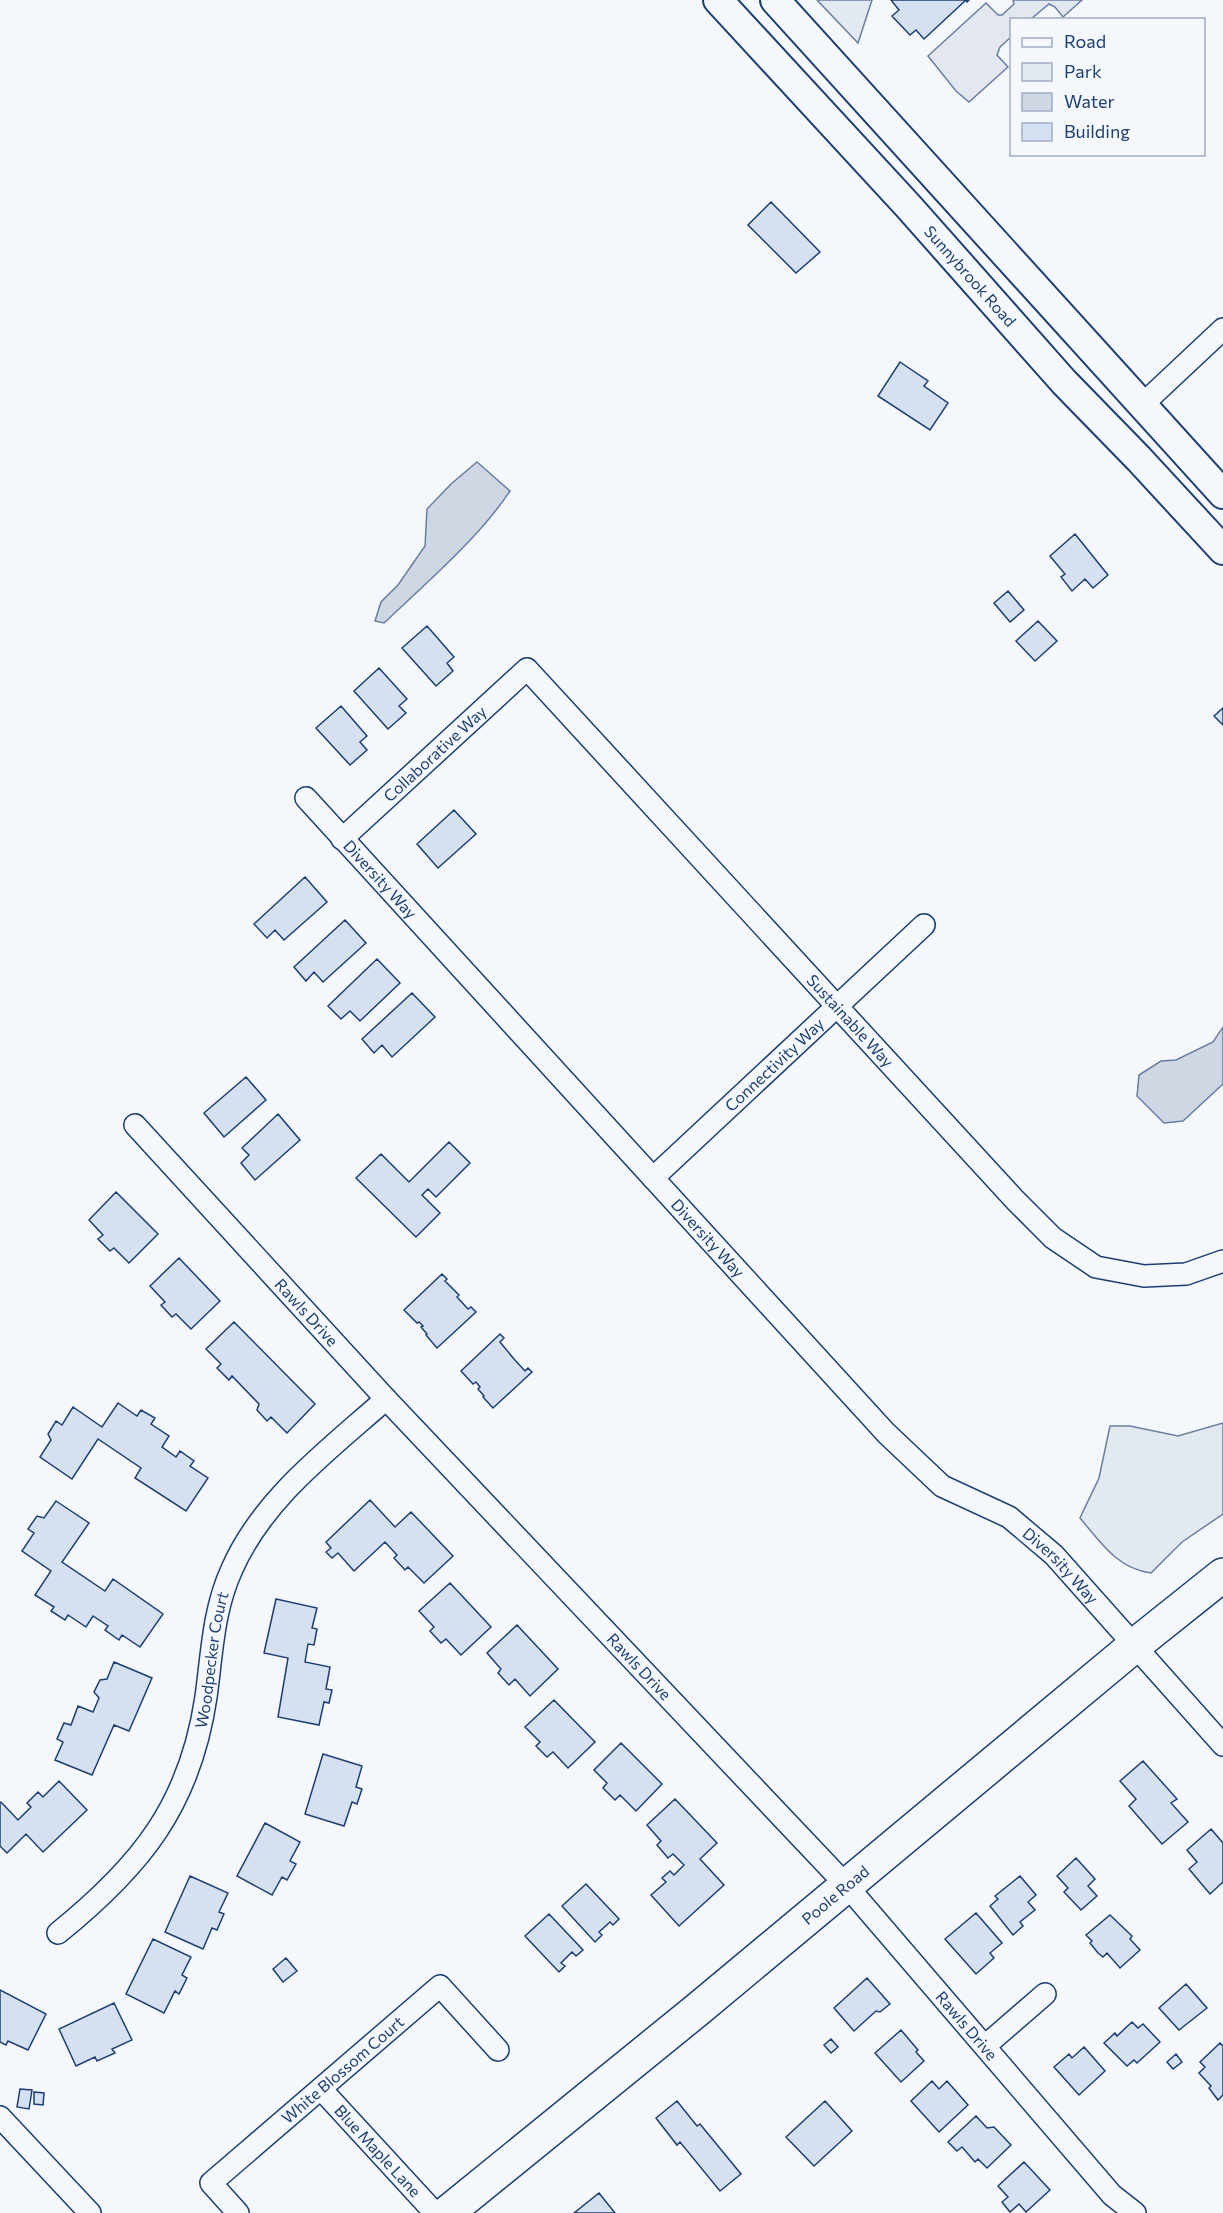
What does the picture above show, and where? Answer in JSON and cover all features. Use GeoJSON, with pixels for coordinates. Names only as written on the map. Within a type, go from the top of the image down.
{"type":"FeatureCollection","features":[{"type":"Feature","properties":{"kind":"main road","name":"Sunnybrook Road"},"geometry":{"type":"LineString","coordinates":[[718,0],[909,207],[1064,382],[1223,550]]}},
{"type":"Feature","properties":{"kind":"main road"},"geometry":{"type":"LineString","coordinates":[[775,0],[1223,494]]}},
{"type":"Feature","properties":{"kind":"main road","name":"Poole Road"},"geometry":{"type":"LineString","coordinates":[[447,2213],[848,1886],[1134,1646],[1223,1575]]}},
{"type":"Feature","properties":{"kind":"street"},"geometry":{"type":"LineString","coordinates":[[1143,405],[1223,329]]}},
{"type":"Feature","properties":{"kind":"street","name":"Collaborative Way"},"geometry":{"type":"LineString","coordinates":[[342,838],[527,669]]}},
{"type":"Feature","properties":{"kind":"street","name":"Sustainable Way"},"geometry":{"type":"LineString","coordinates":[[527,669],[1015,1200],[1053,1238],[1096,1267],[1144,1276],[1186,1274],[1223,1261]]}},
{"type":"Feature","properties":{"kind":"street","name":"Diversity Way"},"geometry":{"type":"LineString","coordinates":[[306,798],[886,1433],[942,1486],[1009,1517],[1054,1555],[1223,1745]]}},
{"type":"Feature","properties":{"kind":"street","name":"Connectivity Way"},"geometry":{"type":"LineString","coordinates":[[652,1178],[924,925]]}},
{"type":"Feature","properties":{"kind":"street","name":"Rawls Drive"},"geometry":{"type":"LineString","coordinates":[[135,1125],[386,1398],[848,1886],[1113,2195],[1135,2213]]}},
{"type":"Feature","properties":{"kind":"street","name":"Woodpecker Court"},"geometry":{"type":"LineString","coordinates":[[58,1933],[89,1908],[124,1873],[150,1841],[173,1806],[189,1770],[199,1735],[218,1609],[231,1570],[243,1546],[289,1487],[386,1398]]}},
{"type":"Feature","properties":{"kind":"street","name":"White Blossom Court"},"geometry":{"type":"LineString","coordinates":[[238,2213],[211,2183],[440,1986],[498,2050]]}},
{"type":"Feature","properties":{"kind":"street"},"geometry":{"type":"LineString","coordinates":[[985,2046],[1045,1994]]}},
{"type":"Feature","properties":{"kind":"street","name":"Blue Maple Lane"},"geometry":{"type":"LineString","coordinates":[[321,2089],[435,2213]]}},
{"type":"Feature","properties":{"kind":"street"},"geometry":{"type":"LineString","coordinates":[[0,2117],[90,2213]]}},
{"type":"Feature","properties":{"kind":"green space"},"geometry":{"type":"Polygon","coordinates":[[[817,0],[872,0],[858,43],[817,0]]]}},
{"type":"Feature","properties":{"kind":"green space"},"geometry":{"type":"Polygon","coordinates":[[[1223,1423],[1223,1514],[1182,1542],[1151,1573],[1139,1571],[1120,1560],[1103,1545],[1080,1518],[1099,1478],[1110,1426],[1130,1426],[1178,1436],[1223,1423]]]}},
{"type":"Feature","properties":{"kind":"shaded area"},"geometry":{"type":"Polygon","coordinates":[[[1013,0],[1082,0],[1063,17],[1055,7],[1049,4],[1032,18],[1010,18],[1010,38],[1000,47],[997,55],[1008,67],[969,102],[956,91],[928,56],[986,3],[998,15],[1002,15],[1014,4],[1013,0]]]}},
{"type":"Feature","properties":{"kind":"water"},"geometry":{"type":"Polygon","coordinates":[[[477,462],[510,491],[483,526],[434,576],[384,623],[375,621],[381,602],[398,585],[425,546],[427,509],[477,462]]]}},
{"type":"Feature","properties":{"kind":"water"},"geometry":{"type":"Polygon","coordinates":[[[1223,1027],[1223,1084],[1183,1121],[1164,1123],[1137,1096],[1139,1075],[1161,1061],[1176,1060],[1213,1042],[1223,1027]]]}},
{"type":"Feature","properties":{"kind":"building"},"geometry":{"type":"Polygon","coordinates":[[[891,0],[966,0],[924,39],[916,30],[910,35],[892,16],[899,10],[891,0]]]}},
{"type":"Feature","properties":{"kind":"building"},"geometry":{"type":"Polygon","coordinates":[[[771,202],[820,252],[796,273],[748,225],[771,202]]]}},
{"type":"Feature","properties":{"kind":"building"},"geometry":{"type":"Polygon","coordinates":[[[900,362],[928,381],[924,386],[948,403],[930,430],[878,396],[900,362]]]}},
{"type":"Feature","properties":{"kind":"building"},"geometry":{"type":"Polygon","coordinates":[[[1075,534],[1108,575],[1093,588],[1085,579],[1072,591],[1061,577],[1065,574],[1050,556],[1075,534]]]}},
{"type":"Feature","properties":{"kind":"building"},"geometry":{"type":"Polygon","coordinates":[[[1008,591],[1024,610],[1010,622],[994,603],[1008,591]]]}},
{"type":"Feature","properties":{"kind":"building"},"geometry":{"type":"Polygon","coordinates":[[[1038,621],[1057,641],[1035,661],[1016,641],[1038,621]]]}},
{"type":"Feature","properties":{"kind":"building"},"geometry":{"type":"Polygon","coordinates":[[[427,626],[454,657],[447,663],[453,671],[436,686],[402,648],[427,626]]]}},
{"type":"Feature","properties":{"kind":"building"},"geometry":{"type":"Polygon","coordinates":[[[379,668],[407,699],[399,706],[406,713],[388,729],[354,691],[379,668]]]}},
{"type":"Feature","properties":{"kind":"building"},"geometry":{"type":"Polygon","coordinates":[[[341,706],[367,736],[360,742],[367,750],[350,765],[316,728],[341,706]]]}},
{"type":"Feature","properties":{"kind":"building"},"geometry":{"type":"Polygon","coordinates":[[[1223,708],[1223,725],[1214,716],[1223,708]]]}},
{"type":"Feature","properties":{"kind":"building"},"geometry":{"type":"Polygon","coordinates":[[[454,810],[476,834],[438,868],[417,844],[454,810]]]}},
{"type":"Feature","properties":{"kind":"building"},"geometry":{"type":"Polygon","coordinates":[[[305,877],[327,902],[284,940],[275,930],[267,938],[254,924],[305,877]]]}},
{"type":"Feature","properties":{"kind":"building"},"geometry":{"type":"Polygon","coordinates":[[[345,920],[366,943],[323,982],[314,972],[306,981],[294,967],[345,920]]]}},
{"type":"Feature","properties":{"kind":"building"},"geometry":{"type":"Polygon","coordinates":[[[377,959],[400,983],[360,1021],[350,1011],[341,1019],[328,1006],[377,959]]]}},
{"type":"Feature","properties":{"kind":"building"},"geometry":{"type":"Polygon","coordinates":[[[412,993],[435,1017],[392,1057],[382,1045],[374,1053],[362,1039],[412,993]]]}},
{"type":"Feature","properties":{"kind":"building"},"geometry":{"type":"Polygon","coordinates":[[[246,1077],[266,1100],[224,1137],[204,1113],[246,1077]]]}},
{"type":"Feature","properties":{"kind":"building"},"geometry":{"type":"Polygon","coordinates":[[[278,1114],[300,1140],[255,1180],[241,1163],[249,1155],[242,1148],[278,1114]]]}},
{"type":"Feature","properties":{"kind":"building"},"geometry":{"type":"Polygon","coordinates":[[[449,1142],[470,1163],[436,1197],[428,1189],[422,1195],[440,1213],[416,1237],[356,1178],[381,1154],[409,1182],[449,1142]]]}},
{"type":"Feature","properties":{"kind":"building"},"geometry":{"type":"Polygon","coordinates":[[[116,1192],[158,1234],[129,1263],[114,1248],[110,1251],[98,1239],[103,1235],[89,1220],[116,1192]]]}},
{"type":"Feature","properties":{"kind":"building"},"geometry":{"type":"Polygon","coordinates":[[[179,1258],[220,1301],[191,1329],[176,1314],[172,1317],[161,1305],[165,1302],[150,1286],[179,1258]]]}},
{"type":"Feature","properties":{"kind":"building"},"geometry":{"type":"Polygon","coordinates":[[[442,1274],[447,1279],[445,1281],[459,1295],[457,1297],[468,1309],[471,1307],[476,1312],[437,1348],[426,1335],[421,1327],[423,1326],[404,1310],[442,1274]]]}},
{"type":"Feature","properties":{"kind":"building"},"geometry":{"type":"Polygon","coordinates":[[[234,1322],[315,1404],[287,1433],[271,1417],[267,1421],[257,1410],[259,1404],[232,1376],[229,1380],[217,1368],[221,1364],[206,1349],[234,1322]]]}},
{"type":"Feature","properties":{"kind":"building"},"geometry":{"type":"Polygon","coordinates":[[[500,1334],[504,1338],[500,1342],[514,1359],[525,1371],[528,1368],[532,1372],[493,1408],[483,1397],[476,1382],[473,1384],[461,1371],[500,1334]]]}},
{"type":"Feature","properties":{"kind":"building"},"geometry":{"type":"Polygon","coordinates":[[[118,1403],[137,1416],[141,1410],[155,1418],[151,1424],[169,1436],[162,1447],[176,1457],[180,1451],[194,1461],[190,1466],[208,1478],[186,1511],[135,1478],[141,1468],[98,1439],[72,1479],[40,1457],[51,1440],[48,1434],[56,1421],[62,1425],[73,1407],[102,1427],[118,1403]]]}},
{"type":"Feature","properties":{"kind":"building"},"geometry":{"type":"Polygon","coordinates":[[[370,1500],[395,1527],[411,1512],[453,1556],[424,1583],[408,1567],[405,1570],[394,1558],[397,1555],[385,1542],[354,1571],[338,1553],[332,1558],[326,1552],[331,1548],[326,1542],[370,1500]]]}},
{"type":"Feature","properties":{"kind":"building"},"geometry":{"type":"Polygon","coordinates":[[[56,1501],[89,1523],[62,1562],[105,1591],[113,1579],[163,1614],[140,1647],[122,1635],[119,1640],[105,1630],[108,1626],[93,1616],[86,1627],[68,1615],[65,1620],[51,1611],[54,1607],[35,1595],[51,1571],[22,1551],[34,1533],[28,1529],[37,1516],[44,1518],[56,1501]]]}},
{"type":"Feature","properties":{"kind":"building"},"geometry":{"type":"Polygon","coordinates":[[[450,1583],[491,1627],[461,1655],[446,1639],[441,1643],[430,1631],[434,1627],[419,1611],[450,1583]]]}},
{"type":"Feature","properties":{"kind":"building"},"geometry":{"type":"Polygon","coordinates":[[[276,1599],[317,1608],[312,1628],[317,1629],[314,1645],[308,1644],[305,1662],[330,1667],[326,1689],[332,1690],[329,1703],[324,1702],[319,1725],[278,1717],[288,1658],[264,1653],[276,1599]]]}},
{"type":"Feature","properties":{"kind":"building"},"geometry":{"type":"Polygon","coordinates":[[[517,1625],[558,1669],[530,1696],[515,1679],[509,1685],[498,1673],[501,1669],[487,1653],[517,1625]]]}},
{"type":"Feature","properties":{"kind":"building"},"geometry":{"type":"Polygon","coordinates":[[[114,1662],[152,1678],[129,1731],[114,1725],[92,1775],[55,1760],[63,1742],[57,1739],[64,1723],[71,1725],[78,1706],[93,1712],[99,1698],[94,1692],[100,1680],[107,1679],[114,1662]]]}},
{"type":"Feature","properties":{"kind":"building"},"geometry":{"type":"Polygon","coordinates":[[[554,1700],[595,1742],[568,1768],[553,1752],[547,1757],[536,1746],[540,1742],[525,1727],[554,1700]]]}},
{"type":"Feature","properties":{"kind":"building"},"geometry":{"type":"Polygon","coordinates":[[[621,1743],[662,1784],[636,1811],[620,1795],[615,1800],[603,1788],[607,1783],[594,1770],[621,1743]]]}},
{"type":"Feature","properties":{"kind":"building"},"geometry":{"type":"Polygon","coordinates":[[[323,1754],[362,1766],[356,1787],[362,1789],[357,1804],[352,1802],[344,1826],[305,1814],[323,1754]]]}},
{"type":"Feature","properties":{"kind":"building"},"geometry":{"type":"Polygon","coordinates":[[[1143,1761],[1177,1799],[1171,1803],[1188,1822],[1162,1844],[1129,1806],[1136,1799],[1120,1781],[1143,1761]]]}},
{"type":"Feature","properties":{"kind":"building"},"geometry":{"type":"Polygon","coordinates":[[[59,1781],[87,1810],[43,1852],[26,1834],[7,1853],[0,1846],[0,1803],[18,1820],[31,1807],[27,1803],[38,1792],[43,1797],[59,1781]]]}},
{"type":"Feature","properties":{"kind":"building"},"geometry":{"type":"Polygon","coordinates":[[[675,1799],[717,1843],[700,1859],[724,1885],[679,1926],[651,1895],[666,1882],[662,1878],[670,1871],[674,1875],[684,1865],[673,1854],[668,1858],[657,1845],[661,1841],[647,1825],[675,1799]]]}},
{"type":"Feature","properties":{"kind":"building"},"geometry":{"type":"Polygon","coordinates":[[[265,1823],[300,1842],[290,1861],[296,1864],[287,1880],[282,1877],[272,1895],[237,1876],[265,1823]]]}},
{"type":"Feature","properties":{"kind":"building"},"geometry":{"type":"Polygon","coordinates":[[[1211,1829],[1223,1843],[1223,1882],[1210,1894],[1189,1869],[1197,1862],[1187,1850],[1211,1829]]]}},
{"type":"Feature","properties":{"kind":"building"},"geometry":{"type":"Polygon","coordinates":[[[1076,1858],[1095,1879],[1088,1886],[1097,1896],[1081,1910],[1064,1892],[1068,1888],[1057,1876],[1076,1858]]]}},
{"type":"Feature","properties":{"kind":"building"},"geometry":{"type":"Polygon","coordinates":[[[190,1876],[228,1893],[219,1912],[224,1914],[217,1930],[212,1928],[203,1949],[165,1932],[190,1876]]]}},
{"type":"Feature","properties":{"kind":"building"},"geometry":{"type":"Polygon","coordinates":[[[1020,1876],[1036,1895],[1028,1902],[1035,1910],[1020,1922],[1023,1926],[1013,1935],[990,1906],[998,1899],[995,1896],[1020,1876]]]}},
{"type":"Feature","properties":{"kind":"building"},"geometry":{"type":"Polygon","coordinates":[[[586,1884],[619,1919],[613,1925],[610,1922],[599,1932],[602,1935],[595,1942],[562,1906],[586,1884]]]}},
{"type":"Feature","properties":{"kind":"building"},"geometry":{"type":"Polygon","coordinates":[[[976,1913],[1002,1943],[990,1953],[994,1958],[976,1974],[945,1939],[976,1913]]]}},
{"type":"Feature","properties":{"kind":"building"},"geometry":{"type":"Polygon","coordinates":[[[549,1914],[583,1950],[576,1956],[572,1952],[561,1963],[565,1966],[559,1972],[525,1936],[549,1914]]]}},
{"type":"Feature","properties":{"kind":"building"},"geometry":{"type":"Polygon","coordinates":[[[1110,1915],[1132,1936],[1130,1939],[1140,1950],[1120,1968],[1107,1953],[1103,1957],[1098,1953],[1086,1935],[1110,1915]]]}},
{"type":"Feature","properties":{"kind":"building"},"geometry":{"type":"Polygon","coordinates":[[[153,1939],[191,1957],[182,1975],[187,1978],[179,1994],[175,1991],[164,2013],[126,1994],[153,1939]]]}},
{"type":"Feature","properties":{"kind":"building"},"geometry":{"type":"Polygon","coordinates":[[[286,1958],[297,1971],[283,1982],[273,1969],[286,1958]]]}},
{"type":"Feature","properties":{"kind":"building"},"geometry":{"type":"Polygon","coordinates":[[[867,1978],[890,2004],[880,2012],[876,2011],[854,2031],[834,2008],[867,1978]]]}},
{"type":"Feature","properties":{"kind":"building"},"geometry":{"type":"Polygon","coordinates":[[[1186,1984],[1207,2008],[1179,2030],[1159,2008],[1186,1984]]]}},
{"type":"Feature","properties":{"kind":"building"},"geometry":{"type":"Polygon","coordinates":[[[0,1990],[46,2014],[28,2050],[8,2041],[6,2045],[0,2042],[0,1990]]]}},
{"type":"Feature","properties":{"kind":"building"},"geometry":{"type":"Polygon","coordinates":[[[114,2003],[132,2040],[112,2049],[115,2053],[97,2061],[95,2057],[76,2066],[59,2029],[114,2003]]]}},
{"type":"Feature","properties":{"kind":"building"},"geometry":{"type":"Polygon","coordinates":[[[1132,2022],[1138,2028],[1143,2024],[1160,2042],[1137,2063],[1134,2060],[1127,2066],[1104,2043],[1115,2033],[1117,2036],[1132,2022]]]}},
{"type":"Feature","properties":{"kind":"building"},"geometry":{"type":"Polygon","coordinates":[[[901,2030],[924,2061],[901,2082],[875,2053],[901,2030]]]}},
{"type":"Feature","properties":{"kind":"building"},"geometry":{"type":"Polygon","coordinates":[[[831,2039],[838,2047],[831,2053],[824,2045],[831,2039]]]}},
{"type":"Feature","properties":{"kind":"building"},"geometry":{"type":"Polygon","coordinates":[[[1220,2043],[1223,2046],[1223,2095],[1218,2100],[1209,2088],[1211,2086],[1199,2073],[1205,2067],[1200,2062],[1220,2043]]]}},
{"type":"Feature","properties":{"kind":"building"},"geometry":{"type":"Polygon","coordinates":[[[1084,2047],[1105,2071],[1079,2095],[1054,2067],[1069,2054],[1072,2058],[1084,2047]]]}},
{"type":"Feature","properties":{"kind":"building"},"geometry":{"type":"Polygon","coordinates":[[[1176,2054],[1182,2062],[1173,2069],[1167,2062],[1176,2054]]]}},
{"type":"Feature","properties":{"kind":"building"},"geometry":{"type":"Polygon","coordinates":[[[932,2081],[939,2089],[947,2081],[968,2105],[939,2132],[911,2101],[932,2081]]]}},
{"type":"Feature","properties":{"kind":"building"},"geometry":{"type":"Polygon","coordinates":[[[20,2089],[32,2090],[29,2109],[17,2107],[20,2089]]]}},
{"type":"Feature","properties":{"kind":"building"},"geometry":{"type":"Polygon","coordinates":[[[34,2092],[44,2093],[43,2105],[34,2104],[34,2092]]]}},
{"type":"Feature","properties":{"kind":"building"},"geometry":{"type":"Polygon","coordinates":[[[677,2101],[697,2126],[700,2124],[741,2174],[720,2191],[680,2142],[677,2145],[656,2118],[677,2101]]]}},
{"type":"Feature","properties":{"kind":"building"},"geometry":{"type":"Polygon","coordinates":[[[825,2101],[852,2131],[814,2166],[786,2137],[825,2101]]]}},
{"type":"Feature","properties":{"kind":"building"},"geometry":{"type":"Polygon","coordinates":[[[976,2116],[987,2128],[994,2127],[1011,2145],[987,2168],[978,2159],[975,2162],[962,2147],[957,2151],[948,2142],[976,2116]]]}},
{"type":"Feature","properties":{"kind":"building"},"geometry":{"type":"Polygon","coordinates":[[[1024,2162],[1050,2190],[1026,2212],[1019,2204],[1010,2212],[1002,2202],[1008,2197],[998,2186],[1024,2162]]]}},
{"type":"Feature","properties":{"kind":"building"},"geometry":{"type":"Polygon","coordinates":[[[599,2193],[615,2213],[574,2213],[599,2193]]]}}]}
